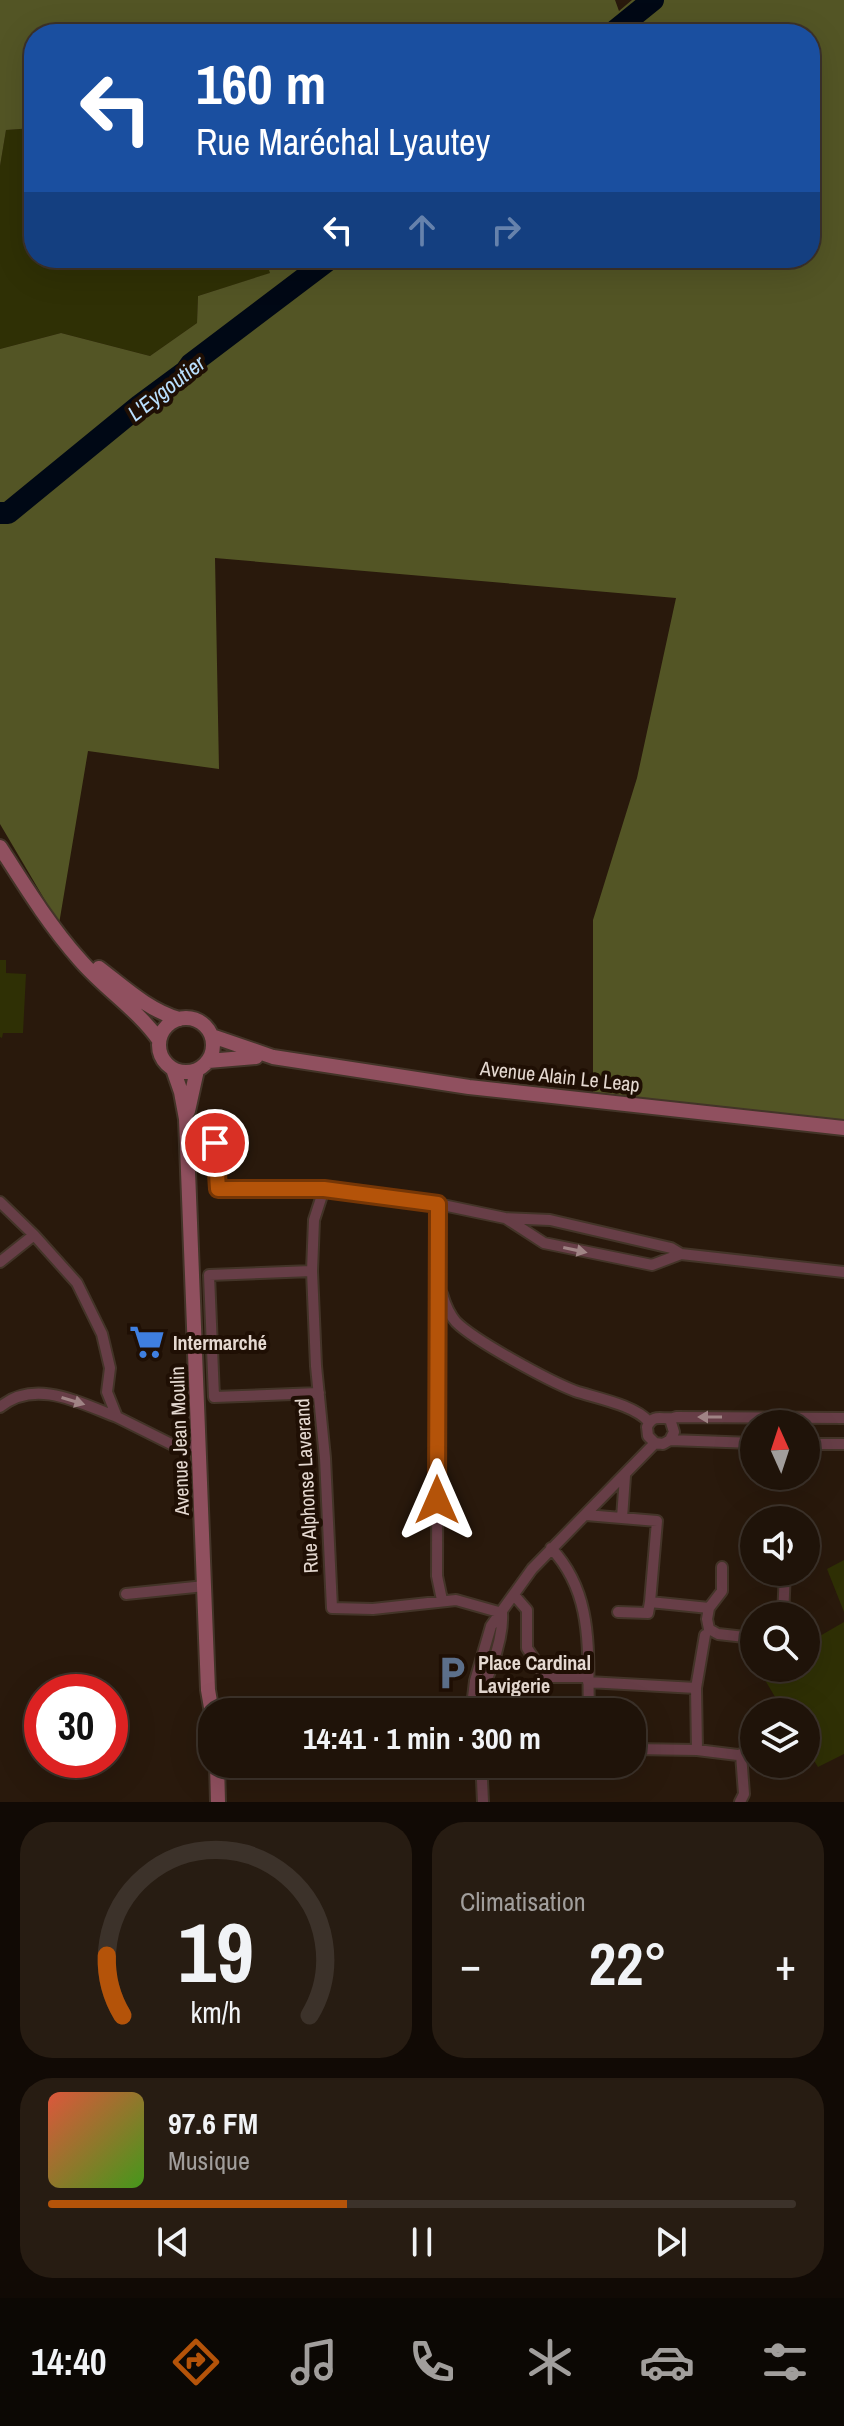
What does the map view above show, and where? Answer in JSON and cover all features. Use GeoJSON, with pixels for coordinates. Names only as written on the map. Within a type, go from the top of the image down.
{"type":"FeatureCollection","features":[{"type":"Feature","properties":{"kind":"street"},"geometry":{"type":"LineString","coordinates":[[0,847],[61,937],[91,972],[139,1015],[159,1040],[162,1058],[173,1069],[185,1072],[203,1065],[213,1049],[208,1028],[198,1020],[165,1015],[140,1000],[61,937]]}},
{"type":"Feature","properties":{"kind":"street"},"geometry":{"type":"LineString","coordinates":[[159,1040],[166,1027],[179,1019]]}},
{"type":"Feature","properties":{"kind":"street","name":"Avenue Alain Le Leap"},"geometry":{"type":"LineString","coordinates":[[212,1036],[273,1057]]}},
{"type":"Feature","properties":{"kind":"street","name":"Avenue Alain Le Leap"},"geometry":{"type":"LineString","coordinates":[[203,1065],[233,1058],[273,1057],[469,1087],[844,1128]]}},
{"type":"Feature","properties":{"kind":"street","name":"Avenue Jean Moulin"},"geometry":{"type":"LineString","coordinates":[[186,1119],[203,1065]]}},
{"type":"Feature","properties":{"kind":"street","name":"Avenue Jean Moulin"},"geometry":{"type":"LineString","coordinates":[[173,1069],[186,1119],[209,1698]]}},
{"type":"Feature","properties":{"kind":"street"},"geometry":{"type":"LineString","coordinates":[[215,1143],[218,1189],[324,1189],[438,1204],[505,1218],[550,1220],[671,1248],[681,1254],[844,1272]]}},
{"type":"Feature","properties":{"kind":"street","name":"Rue Alphonse Laverand"},"geometry":{"type":"LineString","coordinates":[[324,1189],[314,1220],[312,1271],[332,1608],[373,1609],[456,1600],[502,1613]]}},
{"type":"Feature","properties":{"kind":"street"},"geometry":{"type":"LineString","coordinates":[[0,1202],[77,1283],[102,1334],[110,1368],[107,1392],[117,1417]]}},
{"type":"Feature","properties":{"kind":"street"},"geometry":{"type":"LineString","coordinates":[[438,1204],[437,1576],[442,1600]]}},
{"type":"Feature","properties":{"kind":"street"},"geometry":{"type":"LineString","coordinates":[[505,1218],[544,1243],[652,1265],[681,1254]]}},
{"type":"Feature","properties":{"kind":"street"},"geometry":{"type":"LineString","coordinates":[[0,1262],[34,1235]]}},
{"type":"Feature","properties":{"kind":"street"},"geometry":{"type":"LineString","coordinates":[[312,1271],[209,1275],[214,1397],[319,1393]]}},
{"type":"Feature","properties":{"kind":"street"},"geometry":{"type":"LineString","coordinates":[[438,1285],[446,1308],[456,1322],[487,1344],[570,1389],[632,1410],[649,1422]]}},
{"type":"Feature","properties":{"kind":"street"},"geometry":{"type":"LineString","coordinates":[[0,1407],[12,1397],[35,1392],[69,1399],[117,1417],[177,1447],[199,1446]]}},
{"type":"Feature","properties":{"kind":"street"},"geometry":{"type":"LineString","coordinates":[[740,1442],[670,1440],[663,1444],[655,1443],[648,1436],[647,1427],[659,1416],[670,1419],[844,1418]]}},
{"type":"Feature","properties":{"kind":"street"},"geometry":{"type":"LineString","coordinates":[[670,1419],[674,1432],[670,1440]]}},
{"type":"Feature","properties":{"kind":"street"},"geometry":{"type":"LineString","coordinates":[[478,1698],[503,1629],[502,1613],[514,1595],[551,1548],[655,1443]]}},
{"type":"Feature","properties":{"kind":"street"},"geometry":{"type":"LineString","coordinates":[[820,1444],[844,1444]]}},
{"type":"Feature","properties":{"kind":"street"},"geometry":{"type":"LineString","coordinates":[[622,1518],[625,1476]]}},
{"type":"Feature","properties":{"kind":"street"},"geometry":{"type":"LineString","coordinates":[[586,1515],[657,1521],[648,1613],[618,1612]]}},
{"type":"Feature","properties":{"kind":"street"},"geometry":{"type":"LineString","coordinates":[[551,1548],[567,1564],[585,1613],[589,1698]]}},
{"type":"Feature","properties":{"kind":"street"},"geometry":{"type":"LineString","coordinates":[[697,1750],[696,1688],[709,1608],[722,1591],[722,1567]]}},
{"type":"Feature","properties":{"kind":"street"},"geometry":{"type":"LineString","coordinates":[[126,1594],[205,1586]]}},
{"type":"Feature","properties":{"kind":"street"},"geometry":{"type":"LineString","coordinates":[[514,1595],[527,1610],[527,1648],[546,1677],[696,1688]]}},
{"type":"Feature","properties":{"kind":"street"},"geometry":{"type":"LineString","coordinates":[[650,1602],[709,1608]]}},
{"type":"Feature","properties":{"kind":"street"},"geometry":{"type":"LineString","coordinates":[[707,1632],[740,1636]]}},
{"type":"Feature","properties":{"kind":"street"},"geometry":{"type":"LineString","coordinates":[[646,1749],[740,1754]]}},
{"type":"Feature","properties":{"kind":"street"},"geometry":{"type":"LineString","coordinates":[[217,1778],[218,1802]]}},
{"type":"Feature","properties":{"kind":"street"},"geometry":{"type":"LineString","coordinates":[[482,1778],[483,1802]]}},
{"type":"Feature","properties":{"kind":"street"},"geometry":{"type":"LineString","coordinates":[[740,1802],[744,1794],[743,1778]]}},
{"type":"Feature","properties":{"kind":"shaded area"},"geometry":{"type":"Polygon","coordinates":[[[24,129],[24,268],[269,268],[271,273],[198,296],[197,323],[150,356],[61,333],[0,349],[0,166],[6,130],[24,129]]]}},
{"type":"Feature","properties":{"kind":"shaded area"},"geometry":{"type":"Polygon","coordinates":[[[0,960],[6,960],[6,973],[26,974],[23,1033],[3,1033],[2,1038],[0,1037],[0,960]]]}},
{"type":"Feature","properties":{"kind":"shaded area"},"geometry":{"type":"Polygon","coordinates":[[[844,1560],[844,1612],[827,1569],[844,1560]]]}},
{"type":"Feature","properties":{"kind":"shaded area"},"geometry":{"type":"Polygon","coordinates":[[[844,1622],[844,1754],[820,1766],[820,1698],[776,1698],[766,1682],[820,1682],[820,1636],[844,1622]]]}},
{"type":"Feature","properties":{"kind":"green space"},"geometry":{"type":"Polygon","coordinates":[[[0,0],[615,0],[619,11],[632,0],[844,0],[844,1120],[593,1093],[593,920],[637,778],[676,598],[215,558],[219,769],[88,751],[59,924],[0,824],[0,349],[61,333],[150,356],[197,323],[198,296],[270,273],[268,268],[820,268],[820,24],[24,24],[24,129],[6,130],[0,166],[0,0]]]}},
{"type":"Feature","properties":{"kind":"waterway","name":"L'Eygoutier"},"geometry":{"type":"LineString","coordinates":[[623,24],[653,0]]}},
{"type":"Feature","properties":{"kind":"waterway","name":"L'Eygoutier"},"geometry":{"type":"LineString","coordinates":[[0,513],[8,513],[191,364],[318,268]]}},
{"type":"Feature","properties":{"kind":"place","name":"Intermarché"},"geometry":{"type":"Point","coordinates":[147,1342]}},
{"type":"Feature","properties":{"kind":"place","name":"Place Cardinal Lavigerie"},"geometry":{"type":"Point","coordinates":[452,1673]}},
{"type":"Feature","properties":{"kind":"route"},"geometry":{"type":"LineString","coordinates":[[215,1143],[218,1189],[324,1189],[438,1204],[437,1500]]}}]}
